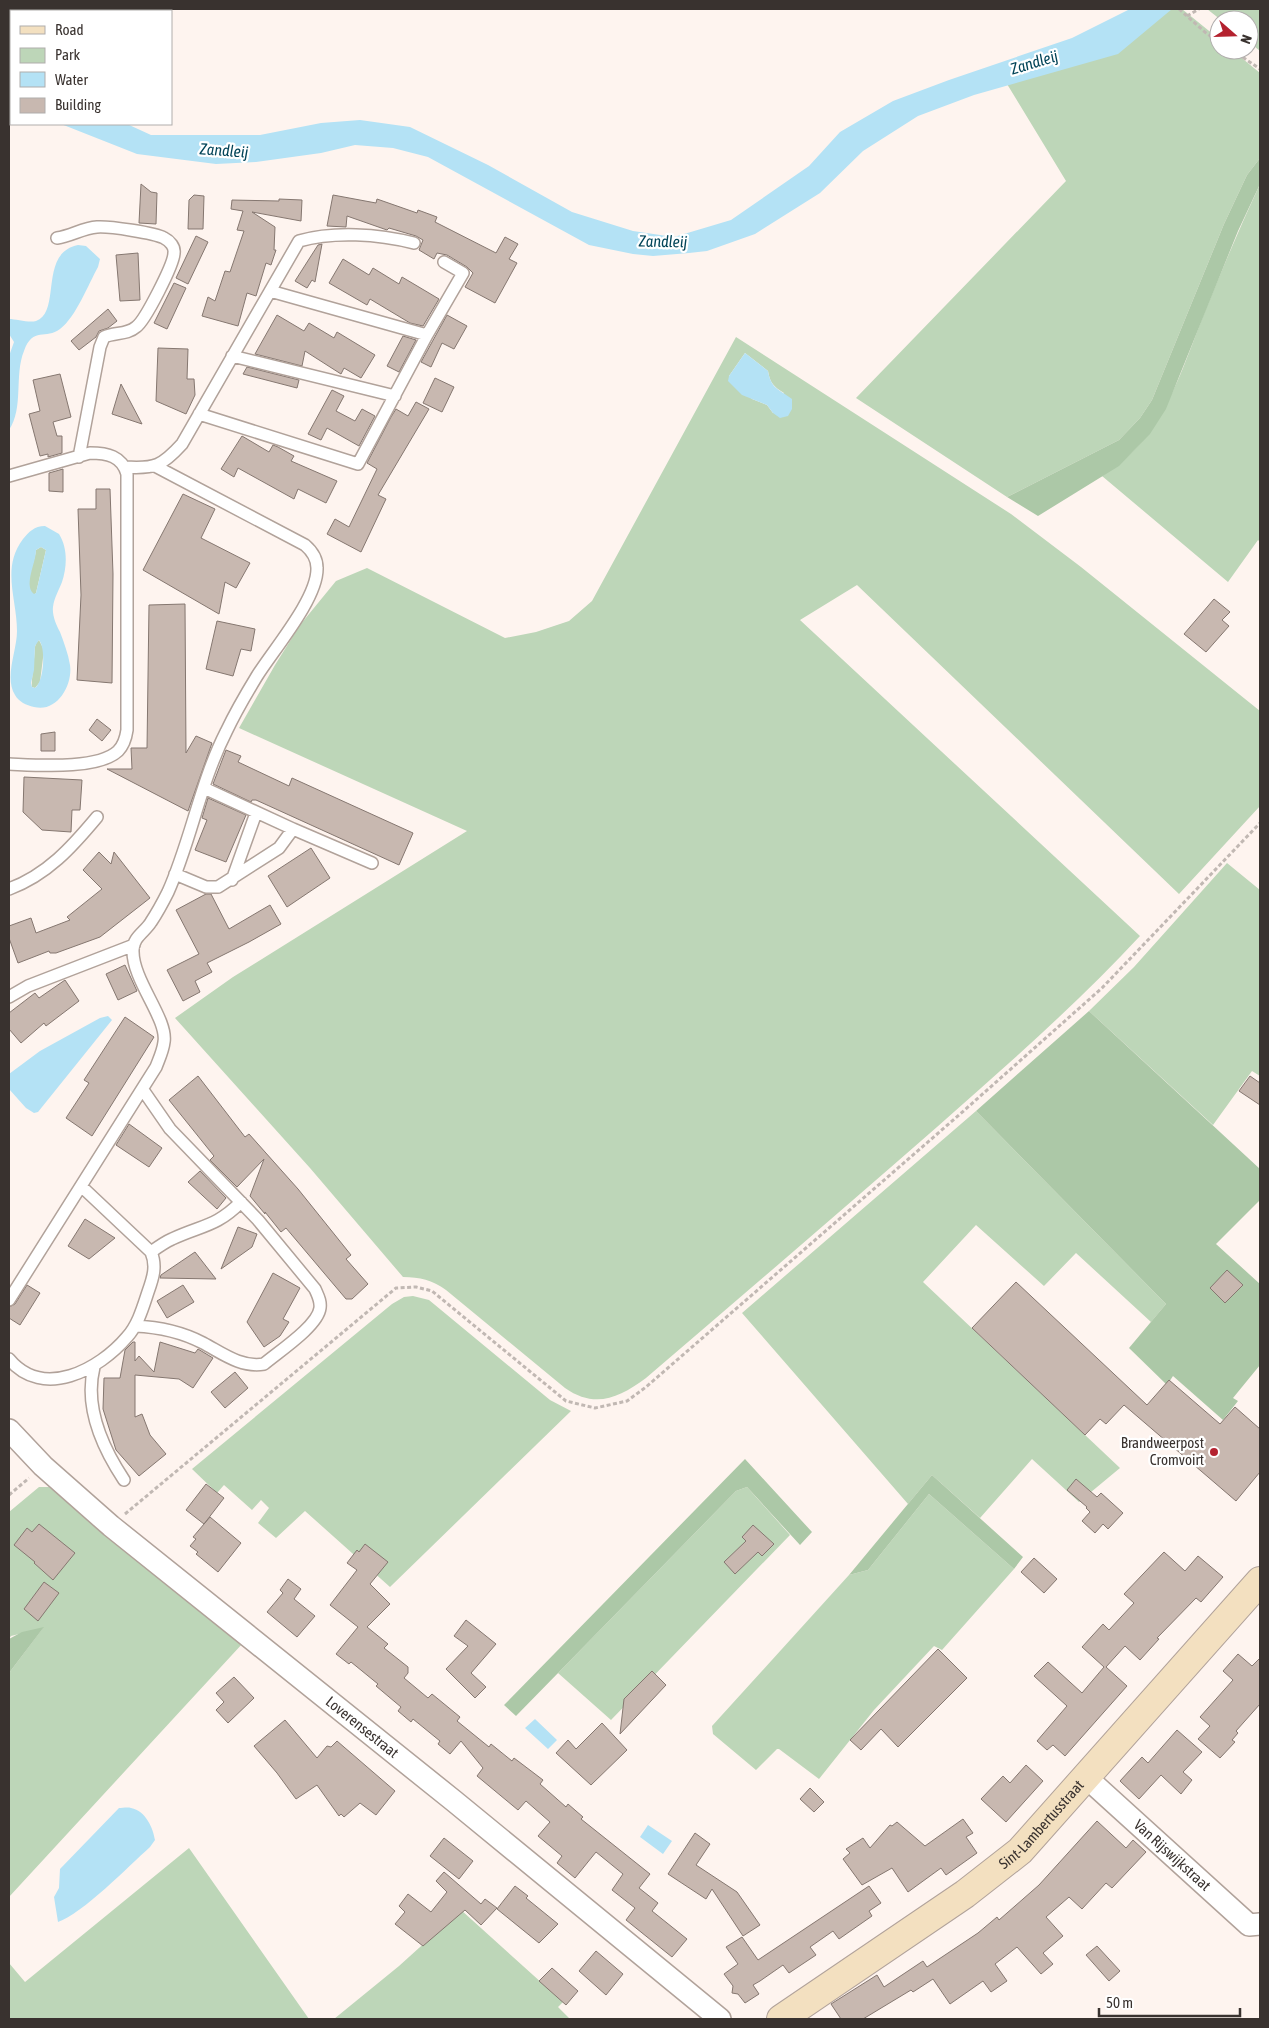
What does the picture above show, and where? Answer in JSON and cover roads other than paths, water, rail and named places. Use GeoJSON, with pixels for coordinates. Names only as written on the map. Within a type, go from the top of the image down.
{"type":"FeatureCollection","features":[{"type":"Feature","properties":{"kind":"main road","name":"Sint-Lambertusstraat"},"geometry":{"type":"LineString","coordinates":[[781,2019],[997,1871],[1032,1840],[1260,1581]]}},
{"type":"Feature","properties":{"kind":"street","name":"Loverensestraat"},"geometry":{"type":"LineString","coordinates":[[9,1430],[43,1466],[111,1526],[447,1795],[720,2019]]}},
{"type":"Feature","properties":{"kind":"street","name":"Van Rijswijkstraat"},"geometry":{"type":"LineString","coordinates":[[1087,1778],[1249,1925],[1260,1924]]}},
{"type":"Feature","properties":{"kind":"lane"},"geometry":{"type":"LineString","coordinates":[[57,238],[70,236],[97,227],[155,235],[170,243],[174,250],[167,275],[137,327],[125,332],[111,333],[104,337],[100,347],[79,457]]}},
{"type":"Feature","properties":{"kind":"lane"},"geometry":{"type":"LineString","coordinates":[[125,467],[148,468],[155,466],[170,458],[182,444],[299,241],[313,236],[343,234],[397,239],[414,243]]}},
{"type":"Feature","properties":{"kind":"lane"},"geometry":{"type":"LineString","coordinates":[[199,414],[358,464],[427,335],[463,273],[444,262]]}},
{"type":"Feature","properties":{"kind":"lane"},"geometry":{"type":"LineString","coordinates":[[270,291],[427,335]]}},
{"type":"Feature","properties":{"kind":"lane"},"geometry":{"type":"LineString","coordinates":[[232,356],[395,396]]}},
{"type":"Feature","properties":{"kind":"lane"},"geometry":{"type":"LineString","coordinates":[[9,476],[90,453],[102,453],[119,459],[125,467],[127,474],[126,739],[120,749],[113,755],[92,763],[9,764]]}},
{"type":"Feature","properties":{"kind":"lane"},"geometry":{"type":"LineString","coordinates":[[9,1300],[156,1067],[165,1040],[159,1020],[139,980],[134,963],[135,941],[156,914],[167,893],[213,760],[226,732],[257,676],[309,598],[314,588],[318,568],[312,551],[305,545],[155,466]]}},
{"type":"Feature","properties":{"kind":"lane"},"geometry":{"type":"LineString","coordinates":[[204,788],[256,813],[372,863]]}},
{"type":"Feature","properties":{"kind":"lane"},"geometry":{"type":"LineString","coordinates":[[232,880],[256,813]]}},
{"type":"Feature","properties":{"kind":"lane"},"geometry":{"type":"LineString","coordinates":[[9,889],[32,879],[50,866],[71,848],[97,817]]}},
{"type":"Feature","properties":{"kind":"lane"},"geometry":{"type":"LineString","coordinates":[[175,874],[206,887],[218,887],[232,880],[279,848],[293,829]]}},
{"type":"Feature","properties":{"kind":"lane"},"geometry":{"type":"LineString","coordinates":[[9,997],[28,986],[134,945]]}},
{"type":"Feature","properties":{"kind":"lane"},"geometry":{"type":"LineString","coordinates":[[135,1326],[148,1326],[173,1332],[203,1343],[227,1357],[255,1366],[264,1364],[312,1324],[320,1309],[320,1299],[315,1289],[258,1220],[170,1129],[142,1090]]}},
{"type":"Feature","properties":{"kind":"lane"},"geometry":{"type":"LineString","coordinates":[[9,1359],[18,1369],[45,1378],[77,1375],[94,1367],[114,1350],[135,1326],[154,1275],[154,1258],[151,1252],[81,1186]]}},
{"type":"Feature","properties":{"kind":"lane"},"geometry":{"type":"LineString","coordinates":[[151,1252],[171,1239],[216,1223],[228,1215],[241,1202]]}},
{"type":"Feature","properties":{"kind":"lane"},"geometry":{"type":"LineString","coordinates":[[94,1367],[90,1381],[95,1421],[100,1439],[110,1460],[124,1480]]}},
{"type":"Feature","properties":{"kind":"water","name":"Zandleij"},"geometry":{"type":"Polygon","coordinates":[[[1130,9],[1172,9],[1118,54],[974,95],[918,116],[863,151],[820,193],[755,234],[707,251],[689,253],[653,256],[589,245],[428,157],[393,148],[355,145],[321,153],[256,162],[216,164],[137,154],[64,125],[129,125],[151,135],[260,135],[321,123],[360,120],[410,127],[488,165],[572,212],[633,231],[674,237],[731,220],[809,166],[840,132],[893,101],[1072,38],[1130,9]]]}},
{"type":"Feature","properties":{"kind":"water"},"geometry":{"type":"Polygon","coordinates":[[[78,245],[86,246],[100,259],[98,267],[66,324],[50,334],[36,336],[28,343],[21,360],[18,402],[14,421],[9,430],[9,356],[14,342],[9,334],[9,319],[36,321],[44,315],[48,306],[54,270],[58,259],[66,250],[78,245]]]}},
{"type":"Feature","properties":{"kind":"water"},"geometry":{"type":"Polygon","coordinates":[[[745,353],[768,371],[773,385],[792,399],[792,409],[788,416],[780,418],[767,405],[742,395],[728,381],[729,376],[745,353]]]}},
{"type":"Feature","properties":{"kind":"water"},"geometry":{"type":"Polygon","coordinates":[[[45,526],[59,534],[64,545],[66,564],[64,576],[54,600],[53,610],[67,652],[70,673],[69,681],[62,696],[50,706],[42,708],[23,703],[15,695],[12,688],[11,672],[17,631],[11,572],[16,550],[23,539],[32,530],[45,526]],[[41,547],[36,550],[30,580],[31,590],[34,594],[36,593],[46,550],[41,547]],[[39,640],[35,646],[34,670],[31,683],[32,687],[35,688],[38,685],[43,665],[43,650],[39,640]]]}},
{"type":"Feature","properties":{"kind":"water"},"geometry":{"type":"Polygon","coordinates":[[[108,1016],[112,1020],[38,1112],[34,1113],[26,1108],[9,1089],[9,1074],[40,1051],[100,1018],[108,1016]]]}},
{"type":"Feature","properties":{"kind":"water"},"geometry":{"type":"Polygon","coordinates":[[[535,1719],[557,1740],[548,1749],[525,1728],[535,1719]]]}},
{"type":"Feature","properties":{"kind":"water"},"geometry":{"type":"Polygon","coordinates":[[[119,1808],[130,1808],[145,1816],[153,1830],[155,1840],[150,1847],[92,1900],[80,1910],[58,1922],[54,1897],[59,1888],[60,1869],[119,1808]]]}},
{"type":"Feature","properties":{"kind":"water"},"geometry":{"type":"Polygon","coordinates":[[[648,1825],[672,1841],[663,1854],[640,1837],[648,1825]]]}},
{"type":"Feature","properties":{"kind":"place","name":"Brandweerpost Cromvoirt"},"geometry":{"type":"Point","coordinates":[1214,1452]}}]}
